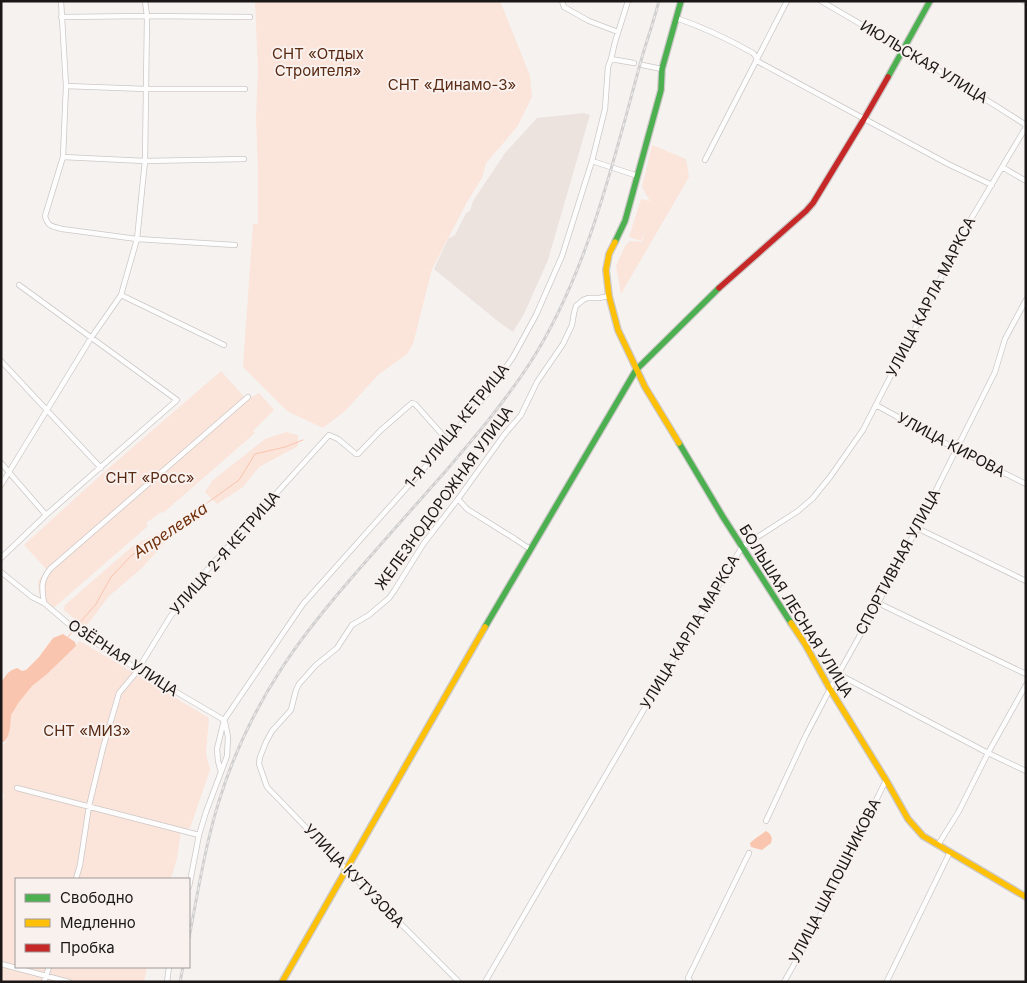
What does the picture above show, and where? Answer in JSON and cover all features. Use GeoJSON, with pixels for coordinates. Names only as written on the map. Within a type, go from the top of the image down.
{"type":"FeatureCollection","features":[{"type":"Feature","properties":{"kind":"street"},"geometry":{"type":"LineString","coordinates":[[61,1],[66,86],[63,157],[45,216],[47,222],[51,226],[62,229],[137,239],[235,246]]}},
{"type":"Feature","properties":{"kind":"street"},"geometry":{"type":"LineString","coordinates":[[1,485],[91,338],[121,295],[137,239],[145,161],[146,16],[144,1]]}},
{"type":"Feature","properties":{"kind":"street"},"geometry":{"type":"LineString","coordinates":[[562,1],[564,8],[589,21],[618,32]]}},
{"type":"Feature","properties":{"kind":"street","name":"1-Я УЛИЦА КЕТРИЦА"},"geometry":{"type":"LineString","coordinates":[[224,720],[303,604],[448,442],[491,389],[513,357],[536,315],[562,256],[592,161],[605,109],[608,67],[612,59],[628,1]]}},
{"type":"Feature","properties":{"kind":"street"},"geometry":{"type":"LineString","coordinates":[[592,161],[638,176],[661,90],[662,69],[681,1]]}},
{"type":"Feature","properties":{"kind":"street"},"geometry":{"type":"LineString","coordinates":[[705,160],[788,1]]}},
{"type":"Feature","properties":{"kind":"street","name":"ИЮЛЬСКАЯ УЛИЦА"},"geometry":{"type":"LineString","coordinates":[[821,1],[904,49],[1026,126]]}},
{"type":"Feature","properties":{"kind":"street"},"geometry":{"type":"LineString","coordinates":[[282,982],[530,549],[636,370],[715,291],[813,203],[864,119],[930,1]]}},
{"type":"Feature","properties":{"kind":"street"},"geometry":{"type":"LineString","coordinates":[[62,17],[250,17]]}},
{"type":"Feature","properties":{"kind":"street"},"geometry":{"type":"LineString","coordinates":[[676,18],[692,23],[729,40],[753,53],[757,61],[948,164],[992,185]]}},
{"type":"Feature","properties":{"kind":"street"},"geometry":{"type":"LineString","coordinates":[[612,59],[634,64]]}},
{"type":"Feature","properties":{"kind":"street"},"geometry":{"type":"LineString","coordinates":[[642,65],[662,69]]}},
{"type":"Feature","properties":{"kind":"street"},"geometry":{"type":"LineString","coordinates":[[66,86],[146,89],[245,89]]}},
{"type":"Feature","properties":{"kind":"street","name":"УЛИЦА КАРЛА МАРКСА"},"geometry":{"type":"LineString","coordinates":[[485,982],[664,675],[742,547],[798,511],[813,498],[863,430],[971,219],[1026,126]]}},
{"type":"Feature","properties":{"kind":"street"},"geometry":{"type":"LineString","coordinates":[[63,157],[145,161],[244,158]]}},
{"type":"Feature","properties":{"kind":"street"},"geometry":{"type":"LineString","coordinates":[[1002,167],[1026,182]]}},
{"type":"Feature","properties":{"kind":"street","name":"БОЛЬШАЯ ЛЕСНАЯ УЛИЦА"},"geometry":{"type":"LineString","coordinates":[[638,176],[625,220],[609,254],[606,270],[609,296],[618,330],[636,370],[742,547],[805,644],[908,819],[923,836],[1026,897]]}},
{"type":"Feature","properties":{"kind":"street"},"geometry":{"type":"LineString","coordinates":[[1,558],[46,515],[177,400],[19,285]]}},
{"type":"Feature","properties":{"kind":"street"},"geometry":{"type":"LineString","coordinates":[[121,295],[224,345]]}},
{"type":"Feature","properties":{"kind":"street","name":"ЖЕЛЕЗНОДОРОЖНАЯ УЛИЦА"},"geometry":{"type":"LineString","coordinates":[[259,764],[266,742],[291,710],[299,684],[316,665],[337,648],[352,625],[366,617],[394,591],[424,542],[521,415],[537,382],[563,344],[572,325],[576,306],[588,298],[609,296]]}},
{"type":"Feature","properties":{"kind":"street","name":"СПОРТИВНАЯ УЛИЦА"},"geometry":{"type":"LineString","coordinates":[[766,821],[806,735],[878,603],[995,372],[1005,339],[1026,300]]}},
{"type":"Feature","properties":{"kind":"street"},"geometry":{"type":"LineString","coordinates":[[1,361],[101,468]]}},
{"type":"Feature","properties":{"kind":"street"},"geometry":{"type":"LineString","coordinates":[[44,603],[43,582],[50,569],[248,397]]}},
{"type":"Feature","properties":{"kind":"street","name":"УЛИЦА 2-Я КЕТРИЦА"},"geometry":{"type":"LineString","coordinates":[[76,878],[80,865],[88,806],[119,693],[135,674],[170,618],[207,570],[329,436],[338,439],[358,454],[380,431],[412,403],[415,404],[448,442]]}},
{"type":"Feature","properties":{"kind":"street","name":"УЛИЦА КИРОВА"},"geometry":{"type":"LineString","coordinates":[[876,405],[956,449],[1026,484]]}},
{"type":"Feature","properties":{"kind":"street"},"geometry":{"type":"LineString","coordinates":[[1,463],[46,515]]}},
{"type":"Feature","properties":{"kind":"street"},"geometry":{"type":"LineString","coordinates":[[458,499],[467,509],[530,549]]}},
{"type":"Feature","properties":{"kind":"street"},"geometry":{"type":"LineString","coordinates":[[917,528],[1026,581]]}},
{"type":"Feature","properties":{"kind":"street","name":"ОЗЁРНАЯ УЛИЦА"},"geometry":{"type":"LineString","coordinates":[[1,572],[32,597],[44,603],[70,626],[137,669],[224,720]]}},
{"type":"Feature","properties":{"kind":"street"},"geometry":{"type":"LineString","coordinates":[[878,603],[1026,674]]}},
{"type":"Feature","properties":{"kind":"street"},"geometry":{"type":"LineString","coordinates":[[838,674],[1026,771]]}},
{"type":"Feature","properties":{"kind":"street"},"geometry":{"type":"LineString","coordinates":[[938,845],[959,810],[1026,685]]}},
{"type":"Feature","properties":{"kind":"street"},"geometry":{"type":"LineString","coordinates":[[221,772],[218,761],[218,749],[224,720]]}},
{"type":"Feature","properties":{"kind":"street"},"geometry":{"type":"LineString","coordinates":[[190,882],[199,835],[227,756],[228,737],[224,720]]}},
{"type":"Feature","properties":{"kind":"street","name":"УЛИЦА КУТУЗОВА"},"geometry":{"type":"LineString","coordinates":[[259,764],[267,786],[346,869],[459,982]]}},
{"type":"Feature","properties":{"kind":"street","name":"УЛИЦА ШАПОШНИКОВА"},"geometry":{"type":"LineString","coordinates":[[784,982],[808,940],[886,780]]}},
{"type":"Feature","properties":{"kind":"street"},"geometry":{"type":"LineString","coordinates":[[17,788],[199,835]]}},
{"type":"Feature","properties":{"kind":"street"},"geometry":{"type":"LineString","coordinates":[[887,981],[950,852]]}},
{"type":"Feature","properties":{"kind":"street"},"geometry":{"type":"LineString","coordinates":[[689,980],[749,853]]}},
{"type":"Feature","properties":{"kind":"street"},"geometry":{"type":"LineString","coordinates":[[1,964],[45,979],[69,982]]}},
{"type":"Feature","properties":{"kind":"street"},"geometry":{"type":"LineString","coordinates":[[167,982],[169,968]]}},
{"type":"Feature","properties":{"kind":"shaded area"},"geometry":{"type":"Polygon","coordinates":[[[584,113],[590,115],[548,260],[524,314],[513,332],[434,269],[448,239],[455,235],[466,213],[470,211],[473,201],[505,153],[537,118],[584,113]]]}},
{"type":"Feature","properties":{"kind":"shaded area"},"geometry":{"type":"Polygon","coordinates":[[[63,634],[75,642],[76,646],[32,686],[19,702],[11,715],[8,736],[4,742],[1,742],[1,682],[13,669],[26,670],[39,657],[53,638],[63,634]]]}},
{"type":"Feature","properties":{"kind":"shaded area"},"geometry":{"type":"Polygon","coordinates":[[[766,831],[771,836],[771,843],[762,850],[751,847],[750,843],[766,831]]]}},
{"type":"Feature","properties":{"kind":"green space"},"geometry":{"type":"Polygon","coordinates":[[[255,1],[500,1],[530,76],[532,97],[517,127],[486,163],[482,178],[467,202],[432,269],[413,344],[407,354],[378,375],[345,411],[323,428],[287,411],[243,367],[253,224],[258,224],[256,117],[258,71],[255,1]]]}},
{"type":"Feature","properties":{"kind":"green space"},"geometry":{"type":"Polygon","coordinates":[[[652,145],[686,159],[689,177],[621,294],[616,266],[625,246],[630,241],[642,242],[645,231],[641,241],[629,237],[641,199],[650,201],[642,187],[652,145]]]}},
{"type":"Feature","properties":{"kind":"green space","name":"СНТ «Росс»"},"geometry":{"type":"Polygon","coordinates":[[[221,371],[247,400],[259,393],[274,410],[253,431],[255,433],[163,513],[161,512],[146,523],[148,526],[50,611],[39,593],[38,581],[47,570],[24,545],[102,474],[221,371]]]}},
{"type":"Feature","properties":{"kind":"green space"},"geometry":{"type":"Polygon","coordinates":[[[286,432],[298,435],[298,446],[259,467],[243,487],[217,504],[205,492],[212,481],[265,439],[286,432]]]}},
{"type":"Feature","properties":{"kind":"green space"},"geometry":{"type":"Polygon","coordinates":[[[162,531],[170,537],[141,569],[109,596],[85,628],[64,610],[65,605],[134,545],[162,531]]]}},
{"type":"Feature","properties":{"kind":"green space","name":"СНТ «МИЗ»"},"geometry":{"type":"Polygon","coordinates":[[[80,641],[209,718],[206,753],[210,770],[190,828],[181,831],[177,858],[171,878],[15,878],[15,968],[147,968],[144,982],[1,982],[1,810],[4,796],[1,788],[1,744],[6,743],[5,718],[27,686],[80,641]]]}},
{"type":"Feature","properties":{"kind":"waterway","name":"Апрелевка"},"geometry":{"type":"LineString","coordinates":[[207,503],[239,480],[255,454],[285,447],[303,440]]}},
{"type":"Feature","properties":{"kind":"waterway","name":"Апрелевка"},"geometry":{"type":"LineString","coordinates":[[77,626],[96,604],[111,577],[132,555],[176,530],[198,510]]}},
{"type":"Feature","properties":{"kind":"waterway"},"geometry":{"type":"LineString","coordinates":[[68,637],[72,632]]}},
{"type":"Feature","properties":{"kind":"railway"},"geometry":{"type":"LineString","coordinates":[[190,933],[206,852],[219,801],[245,734],[270,686],[321,614],[478,433],[520,378],[550,329],[582,258],[595,220],[659,1]]}},
{"type":"Feature","properties":{"kind":"railway"},"geometry":{"type":"LineString","coordinates":[[180,982],[183,968]]}},
{"type":"Feature","properties":{"kind":"traffic: fast"},"geometry":{"type":"LineString","coordinates":[[615,242],[625,221],[661,90],[662,69],[681,1]]}},
{"type":"Feature","properties":{"kind":"traffic: fast"},"geometry":{"type":"LineString","coordinates":[[888,77],[930,1]]}},
{"type":"Feature","properties":{"kind":"traffic: fast"},"geometry":{"type":"LineString","coordinates":[[485,627],[636,370],[719,288]]}},
{"type":"Feature","properties":{"kind":"traffic: fast"},"geometry":{"type":"LineString","coordinates":[[679,443],[723,517],[791,623]]}},
{"type":"Feature","properties":{"kind":"traffic: slow"},"geometry":{"type":"LineString","coordinates":[[615,242],[609,254],[606,270],[609,296],[618,330],[645,387],[679,443]]}},
{"type":"Feature","properties":{"kind":"traffic: slow"},"geometry":{"type":"LineString","coordinates":[[791,623],[908,819],[923,836],[1026,897]]}},
{"type":"Feature","properties":{"kind":"traffic: slow"},"geometry":{"type":"LineString","coordinates":[[282,982],[485,627]]}},
{"type":"Feature","properties":{"kind":"traffic: jam"},"geometry":{"type":"LineString","coordinates":[[719,288],[813,203],[888,77]]}},
{"type":"Feature","properties":{"kind":"park label","name":"СНТ «Отдых Строителя»"},"geometry":{"type":"Point","coordinates":[318,62]}},
{"type":"Feature","properties":{"kind":"park label","name":"СНТ «Динамо-3»"},"geometry":{"type":"Point","coordinates":[452,85]}}]}
